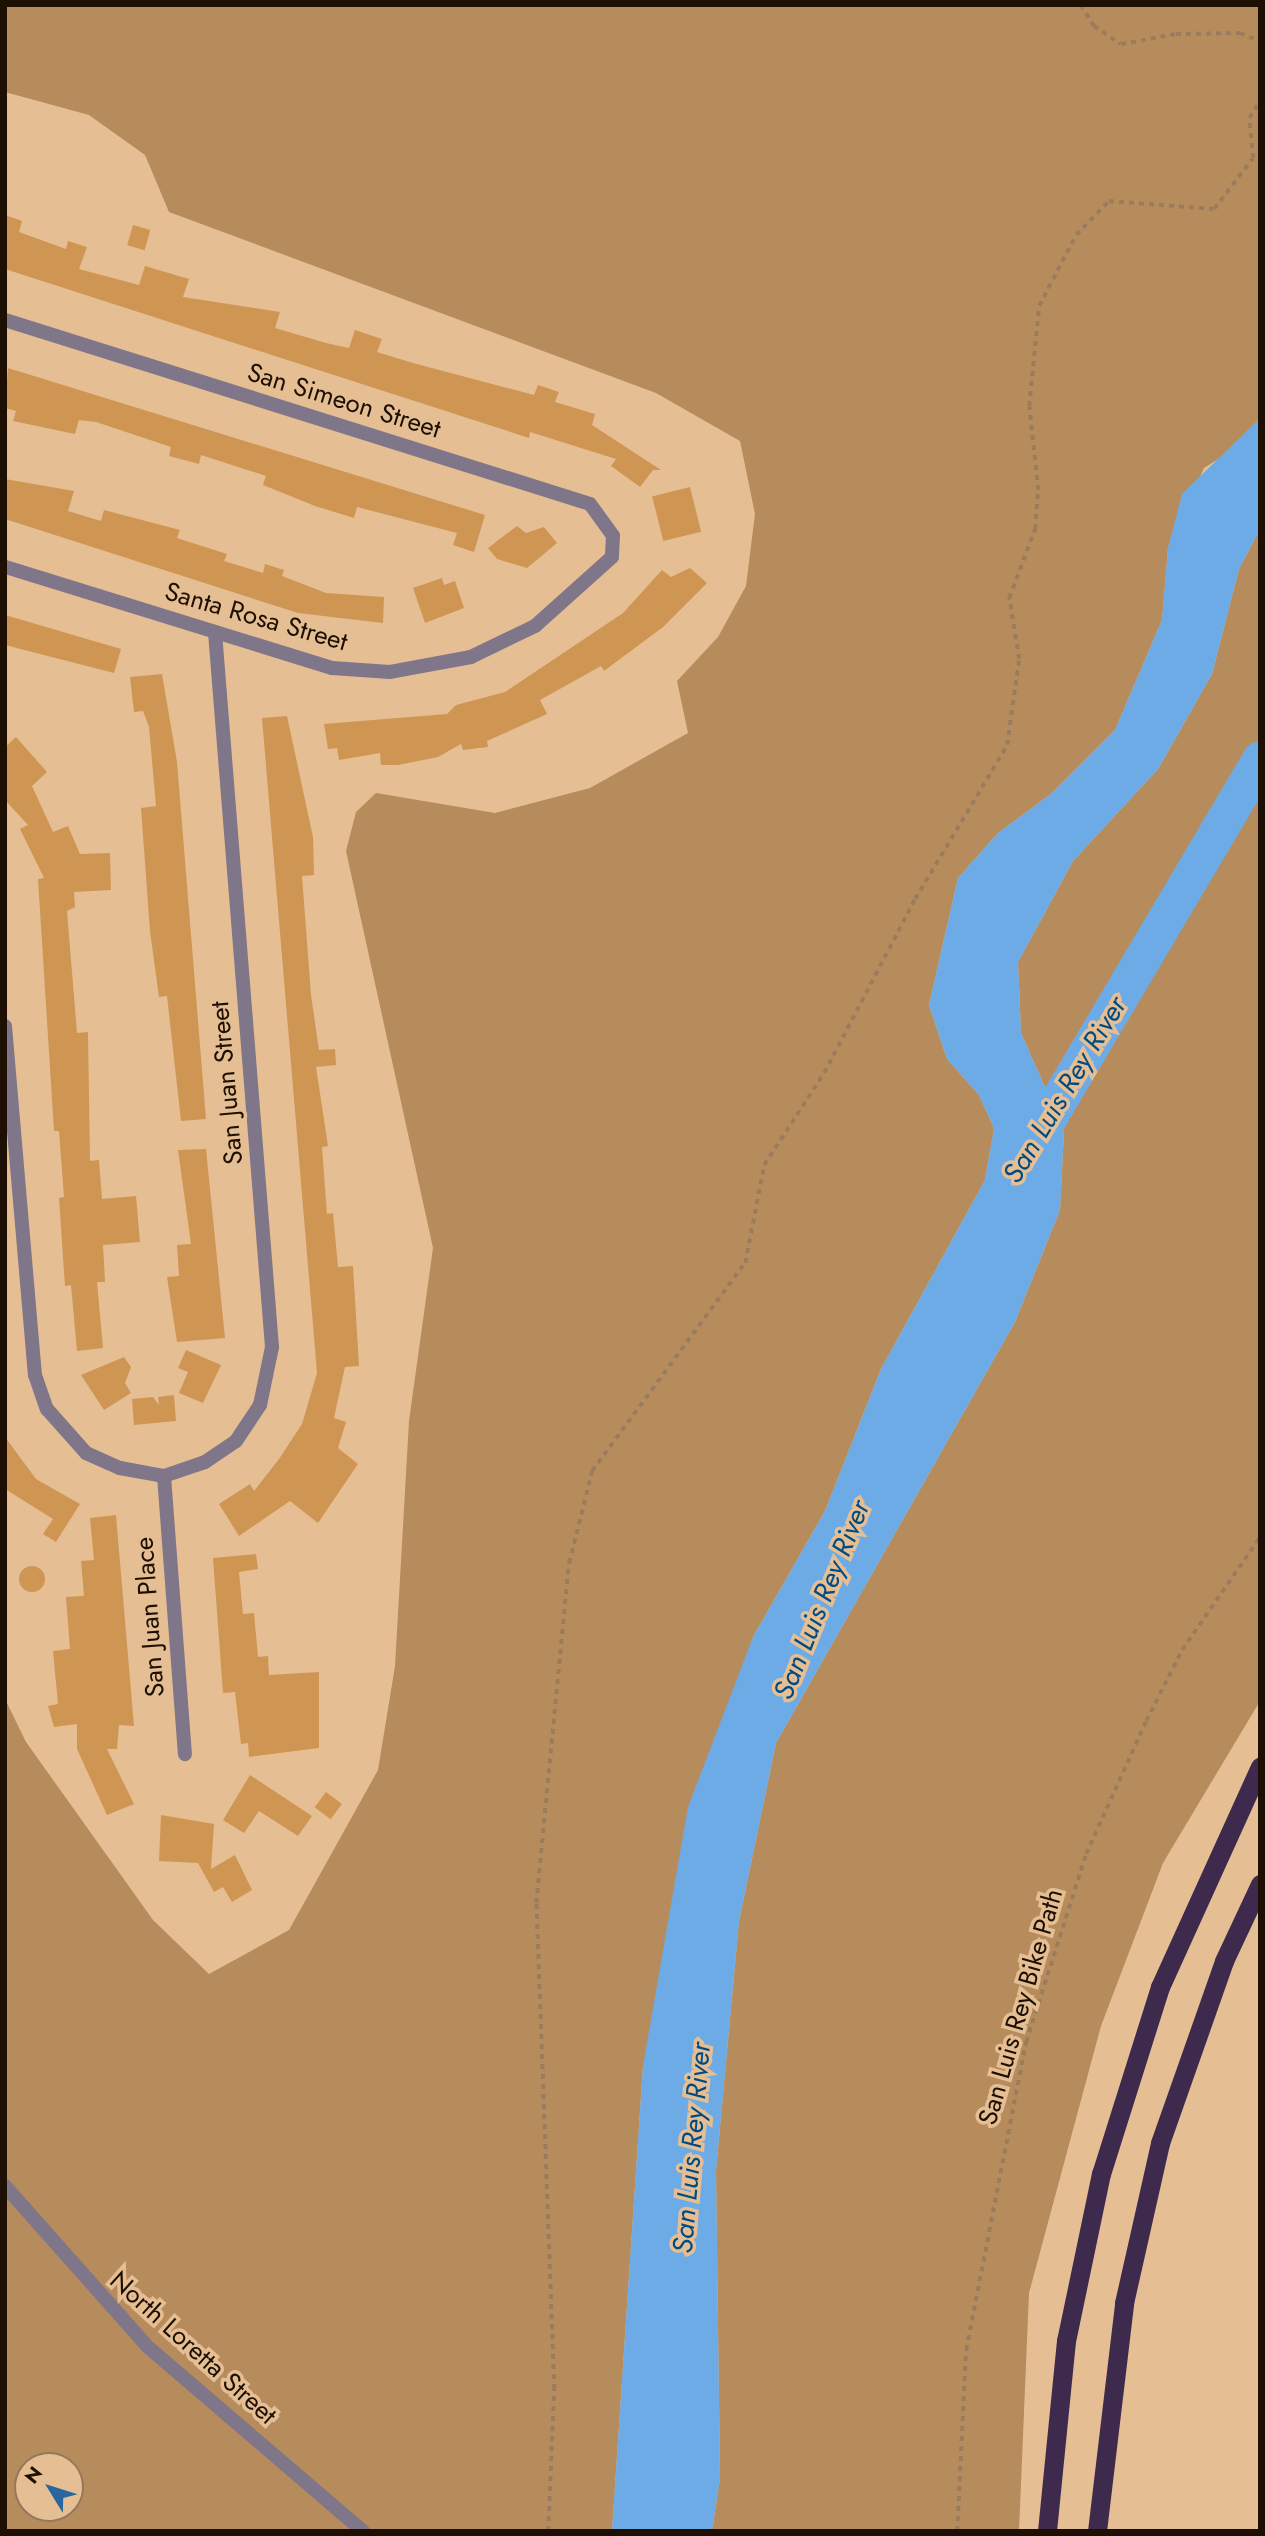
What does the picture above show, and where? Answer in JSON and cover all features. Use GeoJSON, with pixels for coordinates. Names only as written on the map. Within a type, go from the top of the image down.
{"type":"FeatureCollection","features":[{"type":"Feature","properties":{"kind":"highway"},"geometry":{"type":"LineString","coordinates":[[1047,2531],[1066,2341],[1105,2161],[1160,1986],[1260,1767]]}},
{"type":"Feature","properties":{"kind":"highway"},"geometry":{"type":"LineString","coordinates":[[1097,2531],[1120,2330],[1160,2143],[1224,1961],[1260,1884]]}},
{"type":"Feature","properties":{"kind":"street","name":"San Simeon Street"},"geometry":{"type":"LineString","coordinates":[[5,320],[590,504],[613,536],[612,556],[598,573]]}},
{"type":"Feature","properties":{"kind":"street","name":"Santa Rosa Street"},"geometry":{"type":"LineString","coordinates":[[5,567],[332,668],[390,672],[471,657],[535,626],[598,573]]}},
{"type":"Feature","properties":{"kind":"street","name":"San Juan Street"},"geometry":{"type":"LineString","coordinates":[[164,1476],[205,1462],[236,1441],[260,1405],[272,1347],[215,633]]}},
{"type":"Feature","properties":{"kind":"street"},"geometry":{"type":"LineString","coordinates":[[5,1026],[35,1375],[43,1398],[86,1453],[120,1468],[164,1476]]}},
{"type":"Feature","properties":{"kind":"street","name":"San Juan Place"},"geometry":{"type":"LineString","coordinates":[[164,1476],[185,1754]]}},
{"type":"Feature","properties":{"kind":"street","name":"North Loretta Street"},"geometry":{"type":"LineString","coordinates":[[5,2186],[148,2347],[363,2531]]}},
{"type":"Feature","properties":{"kind":"path"},"geometry":{"type":"LineString","coordinates":[[1081,5],[1094,26],[1121,44],[1176,34],[1240,33],[1260,41]]}},
{"type":"Feature","properties":{"kind":"path"},"geometry":{"type":"LineString","coordinates":[[548,2531],[554,2389],[536,1903],[569,1563],[592,1471],[745,1263],[764,1165],[824,1073],[915,899],[1007,745],[1019,659],[1009,598],[1035,529],[1038,490],[1028,406],[1039,306],[1076,234],[1110,201],[1213,209],[1253,158],[1249,118],[1260,101]]}},
{"type":"Feature","properties":{"kind":"path","name":"San Luis Rey Bike Path"},"geometry":{"type":"LineString","coordinates":[[957,2531],[966,2350],[1006,2128],[1034,2016],[1086,1854],[1146,1721],[1182,1650],[1260,1537]]}},
{"type":"Feature","properties":{"kind":"shaded area"},"geometry":{"type":"Polygon","coordinates":[[[5,5],[1260,5],[1260,418],[1237,447],[1204,468],[1168,548],[1162,620],[1115,730],[1051,794],[998,833],[958,878],[929,1005],[947,1059],[979,1095],[994,1128],[985,1180],[881,1369],[825,1511],[753,1637],[643,2066],[612,2531],[5,2531],[5,1699],[26,1742],[153,1920],[209,1974],[289,1930],[378,1770],[395,1666],[409,1421],[433,1248],[346,851],[356,812],[376,793],[495,813],[590,788],[688,733],[677,681],[718,637],[746,586],[755,514],[740,441],[656,393],[169,212],[145,155],[89,115],[5,92],[5,5]]]}},
{"type":"Feature","properties":{"kind":"shaded area"},"geometry":{"type":"Polygon","coordinates":[[[1260,529],[1260,1701],[1163,1863],[1101,2026],[1029,2293],[1019,2531],[712,2531],[720,2478],[716,2171],[739,1921],[776,1743],[1015,1322],[1060,1210],[1064,1130],[1021,1033],[1018,962],[1073,861],[1158,769],[1212,674],[1239,569],[1260,529]]]}},
{"type":"Feature","properties":{"kind":"water"},"geometry":{"type":"Polygon","coordinates":[[[1260,418],[1260,529],[1239,569],[1212,674],[1158,769],[1073,861],[1018,962],[1021,1033],[1064,1130],[1060,1210],[1015,1322],[776,1743],[739,1921],[716,2171],[720,2478],[712,2531],[612,2531],[643,2066],[688,1807],[753,1637],[825,1511],[881,1369],[985,1180],[994,1128],[979,1095],[947,1059],[929,1005],[958,878],[998,833],[1051,794],[1115,730],[1162,620],[1168,548],[1182,494],[1260,418]]]}},
{"type":"Feature","properties":{"kind":"building"},"geometry":{"type":"Polygon","coordinates":[[[5,215],[22,221],[19,232],[66,249],[68,241],[87,247],[79,269],[139,285],[145,266],[189,279],[183,297],[280,312],[275,328],[349,348],[355,330],[382,339],[377,352],[413,363],[534,395],[538,385],[559,392],[555,402],[595,414],[592,425],[661,470],[653,470],[640,487],[611,466],[616,459],[530,432],[529,438],[5,269],[5,215]]]}},
{"type":"Feature","properties":{"kind":"building"},"geometry":{"type":"Polygon","coordinates":[[[133,225],[150,230],[145,250],[127,245],[133,225]]]}},
{"type":"Feature","properties":{"kind":"building"},"geometry":{"type":"Polygon","coordinates":[[[8,368],[485,515],[474,552],[453,545],[457,533],[357,507],[354,518],[263,485],[266,476],[201,455],[199,464],[169,456],[171,447],[96,422],[79,420],[75,434],[13,421],[16,411],[5,408],[8,368]]]}},
{"type":"Feature","properties":{"kind":"building"},"geometry":{"type":"Polygon","coordinates":[[[5,479],[74,491],[68,511],[101,521],[104,510],[180,530],[177,538],[227,554],[224,561],[263,573],[265,564],[284,570],[282,576],[326,593],[384,597],[383,623],[298,613],[5,519],[5,479]]]}},
{"type":"Feature","properties":{"kind":"building"},"geometry":{"type":"Polygon","coordinates":[[[690,487],[701,532],[663,541],[652,496],[690,487]]]}},
{"type":"Feature","properties":{"kind":"building"},"geometry":{"type":"Polygon","coordinates":[[[517,526],[526,533],[544,527],[557,543],[527,568],[497,559],[488,548],[517,526]]]}},
{"type":"Feature","properties":{"kind":"building"},"geometry":{"type":"Polygon","coordinates":[[[690,568],[707,583],[663,627],[604,671],[601,666],[540,700],[547,714],[487,741],[488,747],[463,750],[461,744],[438,757],[398,765],[381,765],[380,753],[339,760],[337,748],[328,749],[324,724],[447,714],[456,705],[505,692],[623,613],[662,570],[671,577],[690,568]]]}},
{"type":"Feature","properties":{"kind":"building"},"geometry":{"type":"Polygon","coordinates":[[[442,578],[444,585],[455,581],[464,608],[425,623],[413,588],[442,578]]]}},
{"type":"Feature","properties":{"kind":"building"},"geometry":{"type":"Polygon","coordinates":[[[5,615],[121,649],[114,673],[5,645],[5,615]]]}},
{"type":"Feature","properties":{"kind":"building"},"geometry":{"type":"Polygon","coordinates":[[[162,674],[177,762],[206,1119],[181,1121],[167,996],[159,997],[150,931],[141,808],[156,806],[149,727],[143,711],[134,712],[130,677],[162,674]]]}},
{"type":"Feature","properties":{"kind":"building"},"geometry":{"type":"Polygon","coordinates":[[[287,716],[313,837],[314,875],[302,876],[311,995],[319,1050],[335,1049],[336,1065],[316,1067],[328,1146],[322,1147],[327,1214],[333,1213],[338,1267],[353,1266],[359,1366],[345,1367],[334,1418],[346,1422],[338,1448],[358,1464],[318,1523],[290,1501],[239,1536],[219,1504],[250,1484],[254,1491],[279,1459],[302,1424],[317,1373],[262,718],[287,716]]]}},
{"type":"Feature","properties":{"kind":"building"},"geometry":{"type":"Polygon","coordinates":[[[16,737],[47,772],[32,786],[53,832],[68,826],[80,854],[110,853],[111,890],[74,892],[75,907],[67,911],[77,1033],[88,1032],[90,1161],[99,1160],[102,1199],[136,1196],[140,1242],[103,1245],[105,1282],[97,1282],[103,1348],[77,1351],[71,1285],[65,1286],[59,1198],[64,1197],[59,1131],[54,1131],[38,879],[44,878],[20,829],[28,825],[5,800],[5,747],[16,737]]]}},
{"type":"Feature","properties":{"kind":"building"},"geometry":{"type":"Polygon","coordinates":[[[206,1149],[225,1338],[177,1342],[167,1277],[179,1276],[177,1245],[191,1244],[178,1150],[206,1149]]]}},
{"type":"Feature","properties":{"kind":"building"},"geometry":{"type":"Polygon","coordinates":[[[186,1350],[221,1365],[203,1403],[179,1393],[188,1372],[178,1368],[186,1350]]]}},
{"type":"Feature","properties":{"kind":"building"},"geometry":{"type":"Polygon","coordinates":[[[124,1357],[131,1367],[125,1383],[131,1393],[104,1410],[81,1375],[124,1357]]]}},
{"type":"Feature","properties":{"kind":"building"},"geometry":{"type":"Polygon","coordinates":[[[174,1395],[176,1421],[134,1425],[132,1399],[153,1397],[159,1405],[158,1397],[174,1395]]]}},
{"type":"Feature","properties":{"kind":"building"},"geometry":{"type":"Polygon","coordinates":[[[5,1437],[36,1479],[80,1504],[56,1542],[43,1534],[53,1519],[5,1489],[5,1437]]]}},
{"type":"Feature","properties":{"kind":"building"},"geometry":{"type":"Polygon","coordinates":[[[116,1515],[134,1726],[119,1725],[117,1749],[107,1749],[134,1804],[107,1815],[77,1749],[77,1724],[54,1727],[48,1706],[58,1704],[53,1651],[70,1649],[66,1597],[84,1596],[81,1561],[94,1560],[90,1518],[116,1515]]]}},
{"type":"Feature","properties":{"kind":"building"},"geometry":{"type":"Polygon","coordinates":[[[256,1554],[258,1569],[239,1572],[243,1614],[254,1613],[258,1657],[268,1656],[269,1675],[319,1672],[319,1748],[249,1757],[248,1743],[241,1744],[235,1692],[223,1693],[213,1558],[256,1554]]]}},
{"type":"Feature","properties":{"kind":"building"},"geometry":{"type":"Polygon","coordinates":[[[32,1566],[41,1570],[45,1579],[41,1588],[32,1592],[23,1588],[19,1579],[23,1570],[32,1566]]]}},
{"type":"Feature","properties":{"kind":"building"},"geometry":{"type":"Polygon","coordinates":[[[250,1775],[312,1816],[298,1836],[259,1811],[244,1833],[223,1820],[250,1775]]]}},
{"type":"Feature","properties":{"kind":"building"},"geometry":{"type":"Polygon","coordinates":[[[326,1792],[342,1804],[331,1819],[315,1807],[326,1792]]]}},
{"type":"Feature","properties":{"kind":"building"},"geometry":{"type":"Polygon","coordinates":[[[161,1815],[214,1824],[211,1869],[235,1855],[252,1890],[232,1902],[223,1887],[214,1892],[198,1863],[159,1861],[161,1815]]]}},
{"type":"Feature","properties":{"kind":"waterway","name":"San Luis Rey River"},"geometry":{"type":"LineString","coordinates":[[1029,1150],[1260,759]]}}]}
